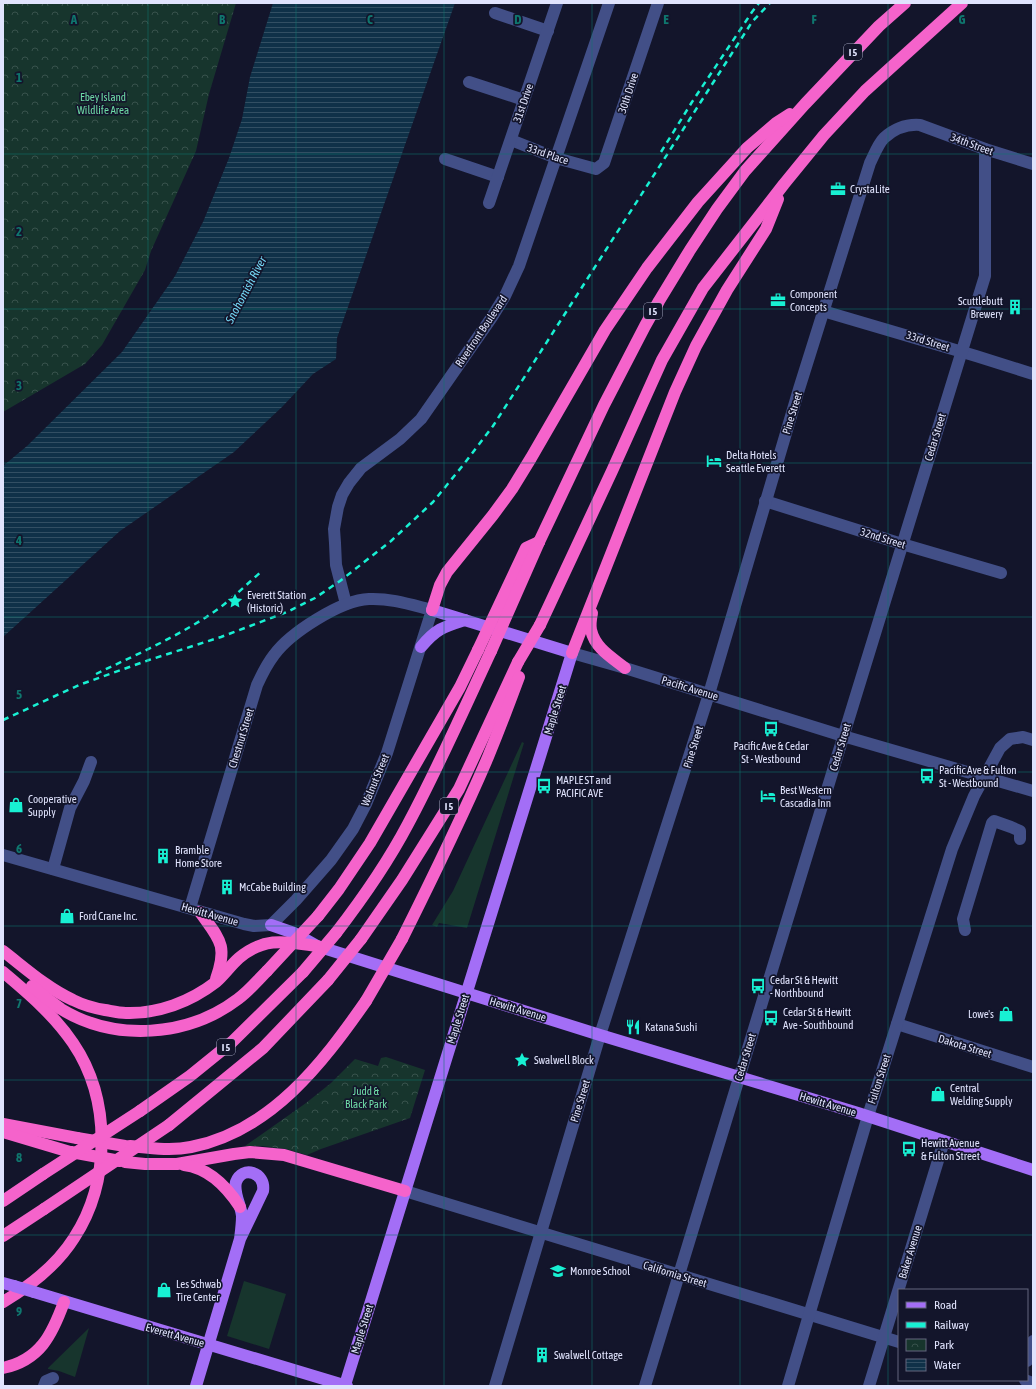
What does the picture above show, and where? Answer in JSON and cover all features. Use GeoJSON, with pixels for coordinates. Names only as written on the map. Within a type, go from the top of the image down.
{"type":"FeatureCollection","features":[{"type":"Feature","properties":{"kind":"highway","name":"I 5"},"geometry":{"type":"LineString","coordinates":[[3,1201],[140,1111],[190,1076],[232,1042],[303,972],[355,908],[408,825],[444,754],[539,542],[604,406],[663,294],[690,250],[745,171],[805,104],[879,26],[905,3]]}},
{"type":"Feature","properties":{"kind":"highway","name":"I 5"},"geometry":{"type":"LineString","coordinates":[[3,1236],[169,1125],[263,1048],[328,980],[361,939],[402,880],[460,789],[540,625],[662,360],[703,288],[824,135],[865,91],[962,3]]}},
{"type":"Feature","properties":{"kind":"highway"},"geometry":{"type":"LineString","coordinates":[[432,610],[440,585],[447,572],[512,489],[601,336],[647,268],[698,202],[746,148],[776,123],[805,104]]}},
{"type":"Feature","properties":{"kind":"highway"},"geometry":{"type":"LineString","coordinates":[[572,652],[675,392],[696,346],[727,290],[766,229],[784,184]]}},
{"type":"Feature","properties":{"kind":"highway"},"geometry":{"type":"LineString","coordinates":[[3,962],[61,1009],[87,1021],[104,1026],[128,1030],[156,1031],[195,1023],[218,1012],[239,998],[267,971],[318,916],[344,883],[370,842],[460,687],[526,548],[539,542]]}},
{"type":"Feature","properties":{"kind":"highway"},"geometry":{"type":"LineString","coordinates":[[593,600],[591,628],[595,640],[604,652],[625,668]]}},
{"type":"Feature","properties":{"kind":"highway"},"geometry":{"type":"LineString","coordinates":[[3,1124],[125,1146],[170,1149],[190,1147],[207,1143],[237,1132],[263,1116],[298,1086],[338,1041],[366,1001],[402,939],[439,865],[486,762],[521,663]]}},
{"type":"Feature","properties":{"kind":"highway"},"geometry":{"type":"LineString","coordinates":[[195,910],[218,938],[221,947],[221,964],[215,982]]}},
{"type":"Feature","properties":{"kind":"highway"},"geometry":{"type":"LineString","coordinates":[[3,951],[59,993],[74,1001],[90,1007],[125,1013],[156,1011],[175,1006],[215,982],[238,959],[251,949],[266,943],[282,942],[317,946]]}},
{"type":"Feature","properties":{"kind":"highway"},"geometry":{"type":"LineString","coordinates":[[3,972],[38,1002],[74,1043],[93,1086],[99,1111],[102,1144],[98,1177],[93,1200],[86,1218],[74,1239],[49,1268],[34,1282],[3,1302]]}},
{"type":"Feature","properties":{"kind":"highway"},"geometry":{"type":"LineString","coordinates":[[3,1132],[70,1152],[124,1162],[145,1164],[177,1164],[189,1166],[215,1178],[231,1194],[240,1206]]}},
{"type":"Feature","properties":{"kind":"highway"},"geometry":{"type":"LineString","coordinates":[[177,1164],[250,1152],[284,1155],[405,1191]]}},
{"type":"Feature","properties":{"kind":"highway"},"geometry":{"type":"LineString","coordinates":[[3,1368],[25,1361],[39,1349],[55,1326],[64,1302]]}},
{"type":"Feature","properties":{"kind":"main road","name":"Pacific Avenue"},"geometry":{"type":"LineString","coordinates":[[432,610],[572,652]]}},
{"type":"Feature","properties":{"kind":"main road"},"geometry":{"type":"LineString","coordinates":[[420,647],[431,635],[442,627],[465,620]]}},
{"type":"Feature","properties":{"kind":"main road","name":"Maple Street"},"geometry":{"type":"LineString","coordinates":[[345,1386],[572,652]]}},
{"type":"Feature","properties":{"kind":"main road","name":"Hewitt Avenue"},"geometry":{"type":"LineString","coordinates":[[270,925],[294,933],[317,946],[600,1035],[740,1076],[868,1116],[1033,1170]]}},
{"type":"Feature","properties":{"kind":"main road"},"geometry":{"type":"LineString","coordinates":[[196,1386],[240,1239],[263,1191],[264,1185],[262,1179],[252,1172],[245,1173],[236,1181],[236,1193],[242,1216],[240,1239]]}},
{"type":"Feature","properties":{"kind":"main road","name":"Everett Avenue"},"geometry":{"type":"LineString","coordinates":[[8,1284],[345,1386]]}},
{"type":"Feature","properties":{"kind":"street","name":"31st Drive"},"geometry":{"type":"LineString","coordinates":[[489,203],[557,3]]}},
{"type":"Feature","properties":{"kind":"street","name":"Riverfront Boulevard"},"geometry":{"type":"LineString","coordinates":[[346,604],[336,565],[334,529],[342,495],[361,468],[400,439],[421,419],[506,296],[519,266],[609,3]]}},
{"type":"Feature","properties":{"kind":"street","name":"30th Drive"},"geometry":{"type":"LineString","coordinates":[[585,166],[596,169],[604,163],[658,3]]}},
{"type":"Feature","properties":{"kind":"street"},"geometry":{"type":"LineString","coordinates":[[495,13],[548,31]]}},
{"type":"Feature","properties":{"kind":"street"},"geometry":{"type":"LineString","coordinates":[[469,82],[524,100]]}},
{"type":"Feature","properties":{"kind":"street","name":"34th Street"},"geometry":{"type":"LineString","coordinates":[[911,124],[920,125],[985,149],[1033,164]]}},
{"type":"Feature","properties":{"kind":"street","name":"Pine Street"},"geometry":{"type":"LineString","coordinates":[[495,1386],[600,1035],[709,694],[765,501],[870,163],[884,138],[911,124]]}},
{"type":"Feature","properties":{"kind":"street","name":"33rd Place"},"geometry":{"type":"LineString","coordinates":[[511,140],[556,158],[585,166]]}},
{"type":"Feature","properties":{"kind":"street","name":"Cedar Street"},"geometry":{"type":"LineString","coordinates":[[645,1386],[985,276],[985,149]]}},
{"type":"Feature","properties":{"kind":"street"},"geometry":{"type":"LineString","coordinates":[[445,159],[498,177]]}},
{"type":"Feature","properties":{"kind":"street","name":"33rd Street"},"geometry":{"type":"LineString","coordinates":[[823,311],[962,351],[1033,374]]}},
{"type":"Feature","properties":{"kind":"street","name":"32nd Street"},"geometry":{"type":"LineString","coordinates":[[765,501],[1001,573]]}},
{"type":"Feature","properties":{"kind":"street","name":"Pacific Avenue"},"geometry":{"type":"LineString","coordinates":[[346,604],[367,599],[386,599],[432,610]]}},
{"type":"Feature","properties":{"kind":"street","name":"Chestnut Street"},"geometry":{"type":"LineString","coordinates":[[195,910],[257,685],[263,671],[274,654],[286,642],[315,620],[346,604]]}},
{"type":"Feature","properties":{"kind":"street","name":"Walnut Street"},"geometry":{"type":"LineString","coordinates":[[270,925],[312,884],[353,829],[366,804],[387,753],[432,610]]}},
{"type":"Feature","properties":{"kind":"street","name":"Pacific Avenue"},"geometry":{"type":"LineString","coordinates":[[572,652],[843,736],[1033,791]]}},
{"type":"Feature","properties":{"kind":"street","name":"Fulton Street"},"geometry":{"type":"LineString","coordinates":[[788,1386],[868,1116],[952,849],[983,777],[1003,744],[1010,739],[1023,737],[1033,740]]}},
{"type":"Feature","properties":{"kind":"street"},"geometry":{"type":"LineString","coordinates":[[53,869],[70,808],[84,781],[91,762]]}},
{"type":"Feature","properties":{"kind":"street"},"geometry":{"type":"LineString","coordinates":[[965,930],[963,920],[992,823],[994,821],[998,822],[1020,832],[1020,839]]}},
{"type":"Feature","properties":{"kind":"street","name":"Hewitt Avenue"},"geometry":{"type":"LineString","coordinates":[[3,855],[254,926],[270,925]]}},
{"type":"Feature","properties":{"kind":"street","name":"Dakota Street"},"geometry":{"type":"LineString","coordinates":[[897,1024],[1033,1067]]}},
{"type":"Feature","properties":{"kind":"street","name":"Baker Avenue"},"geometry":{"type":"LineString","coordinates":[[899,1289],[944,1141]]}},
{"type":"Feature","properties":{"kind":"street","name":"California Street"},"geometry":{"type":"LineString","coordinates":[[405,1191],[898,1342]]}},
{"type":"Feature","properties":{"kind":"street","name":"Baker Avenue"},"geometry":{"type":"LineString","coordinates":[[869,1386],[898,1291]]}},
{"type":"Feature","properties":{"kind":"street"},"geometry":{"type":"LineString","coordinates":[[1028,1358],[1033,1341]]}},
{"type":"Feature","properties":{"kind":"green space","name":"Ebey Island Wildlife Area"},"geometry":{"type":"Polygon","coordinates":[[[3,3],[236,3],[209,94],[196,151],[151,251],[145,270],[102,345],[85,364],[3,412],[3,3]]]}},
{"type":"Feature","properties":{"kind":"green space"},"geometry":{"type":"Polygon","coordinates":[[[522,742],[524,743],[467,928],[439,923],[437,927],[432,925],[453,891],[522,742]]]}},
{"type":"Feature","properties":{"kind":"green space","name":"Judd & Black Park"},"geometry":{"type":"Polygon","coordinates":[[[386,1057],[425,1070],[410,1118],[307,1155],[286,1149],[262,1146],[245,1146],[306,1103],[331,1083],[355,1059],[378,1066],[381,1058],[386,1057]]]}},
{"type":"Feature","properties":{"kind":"green space"},"geometry":{"type":"Polygon","coordinates":[[[244,1281],[286,1294],[269,1349],[227,1336],[244,1281]]]}},
{"type":"Feature","properties":{"kind":"green space"},"geometry":{"type":"Polygon","coordinates":[[[89,1328],[75,1377],[59,1371],[48,1369],[48,1368],[89,1328]]]}},
{"type":"Feature","properties":{"kind":"water","name":"Snohomish River"},"geometry":{"type":"Polygon","coordinates":[[[273,3],[455,3],[337,338],[336,359],[313,374],[282,407],[234,452],[120,531],[3,637],[3,466],[27,446],[122,352],[175,276],[203,222],[229,158],[242,119],[250,77],[273,3]]]}},
{"type":"Feature","properties":{"kind":"railway"},"geometry":{"type":"LineString","coordinates":[[661,152],[692,102],[759,3]]}},
{"type":"Feature","properties":{"kind":"railway"},"geometry":{"type":"LineString","coordinates":[[3,720],[79,685],[149,660],[221,637],[287,612],[315,598],[340,581],[391,541],[433,502],[493,426],[752,22],[770,3]]}},
{"type":"Feature","properties":{"kind":"railway"},"geometry":{"type":"LineString","coordinates":[[96,674],[158,644],[204,619],[229,600],[262,571]]}},
{"type":"Feature","properties":{"kind":"place","name":"CrystaLite"},"geometry":{"type":"Point","coordinates":[838,189]}},
{"type":"Feature","properties":{"kind":"place","name":"Component Concepts"},"geometry":{"type":"Point","coordinates":[778,300]}},
{"type":"Feature","properties":{"kind":"place","name":"Scuttlebutt Brewery"},"geometry":{"type":"Point","coordinates":[1015,307]}},
{"type":"Feature","properties":{"kind":"place","name":"Delta Hotels Seattle Everett"},"geometry":{"type":"Point","coordinates":[714,461]}},
{"type":"Feature","properties":{"kind":"place","name":"Everett Station (Historic)"},"geometry":{"type":"Point","coordinates":[235,601]}},
{"type":"Feature","properties":{"kind":"place","name":"Pacific Ave & Cedar St - Westbound"},"geometry":{"type":"Point","coordinates":[771,729]}},
{"type":"Feature","properties":{"kind":"place","name":"Pacific Ave & Fulton St - Westbound"},"geometry":{"type":"Point","coordinates":[927,776]}},
{"type":"Feature","properties":{"kind":"place","name":"MAPLE ST and PACIFIC AVE"},"geometry":{"type":"Point","coordinates":[544,786]}},
{"type":"Feature","properties":{"kind":"place","name":"Best Western Cascadia Inn"},"geometry":{"type":"Point","coordinates":[768,796]}},
{"type":"Feature","properties":{"kind":"place","name":"Cooperative Supply"},"geometry":{"type":"Point","coordinates":[16,805]}},
{"type":"Feature","properties":{"kind":"place","name":"Bramble Home Store"},"geometry":{"type":"Point","coordinates":[163,856]}},
{"type":"Feature","properties":{"kind":"place","name":"McCabe Building"},"geometry":{"type":"Point","coordinates":[227,887]}},
{"type":"Feature","properties":{"kind":"place","name":"Ford Crane Inc."},"geometry":{"type":"Point","coordinates":[67,916]}},
{"type":"Feature","properties":{"kind":"place","name":"Cedar St & Hewitt - Northbound"},"geometry":{"type":"Point","coordinates":[758,986]}},
{"type":"Feature","properties":{"kind":"place","name":"Lowe's"},"geometry":{"type":"Point","coordinates":[1006,1014]}},
{"type":"Feature","properties":{"kind":"place","name":"Cedar St & Hewitt Ave - Southbound"},"geometry":{"type":"Point","coordinates":[771,1018]}},
{"type":"Feature","properties":{"kind":"place","name":"Katana Sushi"},"geometry":{"type":"Point","coordinates":[633,1027]}},
{"type":"Feature","properties":{"kind":"place","name":"Swalwell Block"},"geometry":{"type":"Point","coordinates":[522,1060]}},
{"type":"Feature","properties":{"kind":"place","name":"Central Welding Supply"},"geometry":{"type":"Point","coordinates":[938,1094]}},
{"type":"Feature","properties":{"kind":"place","name":"Hewitt Avenue & Fulton Street"},"geometry":{"type":"Point","coordinates":[909,1149]}},
{"type":"Feature","properties":{"kind":"place","name":"Monroe School"},"geometry":{"type":"Point","coordinates":[558,1271]}},
{"type":"Feature","properties":{"kind":"place","name":"Les Schwab Tire Center"},"geometry":{"type":"Point","coordinates":[164,1290]}},
{"type":"Feature","properties":{"kind":"place","name":"Swalwell Cottage"},"geometry":{"type":"Point","coordinates":[542,1355]}}]}
